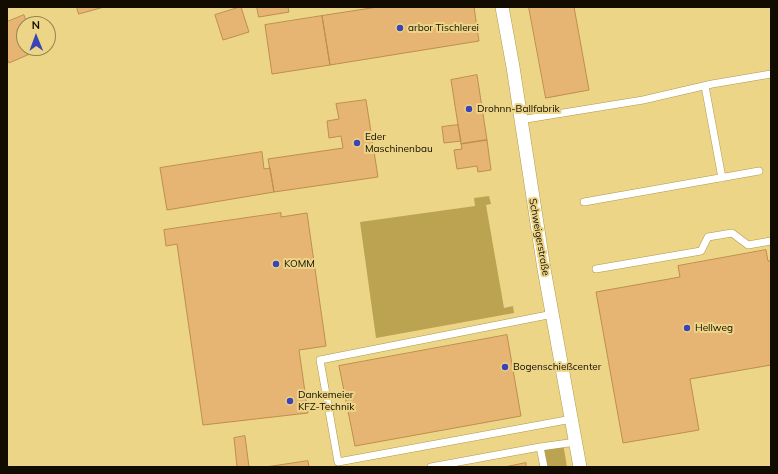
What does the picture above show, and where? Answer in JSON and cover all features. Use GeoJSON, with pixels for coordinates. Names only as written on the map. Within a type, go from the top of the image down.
{"type":"FeatureCollection","features":[{"type":"Feature","properties":{"kind":"street","name":"Schweigerstraße"},"geometry":{"type":"LineString","coordinates":[[502,7],[580,467]]}},
{"type":"Feature","properties":{"kind":"lane"},"geometry":{"type":"LineString","coordinates":[[520,120],[643,100],[705,86],[771,74]]}},
{"type":"Feature","properties":{"kind":"lane"},"geometry":{"type":"LineString","coordinates":[[705,86],[722,178]]}},
{"type":"Feature","properties":{"kind":"lane"},"geometry":{"type":"LineString","coordinates":[[584,202],[759,171]]}},
{"type":"Feature","properties":{"kind":"lane"},"geometry":{"type":"LineString","coordinates":[[596,269],[701,251],[708,238],[732,233],[748,245],[771,241]]}},
{"type":"Feature","properties":{"kind":"lane"},"geometry":{"type":"LineString","coordinates":[[553,314],[516,320],[320,360],[338,462],[572,419]]}},
{"type":"Feature","properties":{"kind":"lane"},"geometry":{"type":"LineString","coordinates":[[431,467],[576,442]]}},
{"type":"Feature","properties":{"kind":"lane"},"geometry":{"type":"LineString","coordinates":[[540,447],[544,467]]}},
{"type":"Feature","properties":{"kind":"shaded area"},"geometry":{"type":"Polygon","coordinates":[[[489,196],[491,204],[486,205],[504,308],[513,306],[514,313],[376,338],[360,222],[475,206],[474,198],[489,196]]]}},
{"type":"Feature","properties":{"kind":"shaded area"},"geometry":{"type":"Polygon","coordinates":[[[563,443],[567,467],[544,467],[540,447],[563,443]]]}},
{"type":"Feature","properties":{"kind":"building"},"geometry":{"type":"Polygon","coordinates":[[[77,7],[104,7],[79,14],[77,7]]]}},
{"type":"Feature","properties":{"kind":"building"},"geometry":{"type":"Polygon","coordinates":[[[241,7],[249,32],[223,40],[215,15],[241,7]]]}},
{"type":"Feature","properties":{"kind":"building"},"geometry":{"type":"Polygon","coordinates":[[[257,7],[288,7],[289,12],[259,17],[257,7]]]}},
{"type":"Feature","properties":{"kind":"building","name":"arbor Tischlerei"},"geometry":{"type":"Polygon","coordinates":[[[378,7],[474,7],[479,41],[330,65],[322,16],[378,7]]]}},
{"type":"Feature","properties":{"kind":"building"},"geometry":{"type":"Polygon","coordinates":[[[529,7],[574,7],[589,90],[546,98],[529,7]]]}},
{"type":"Feature","properties":{"kind":"building"},"geometry":{"type":"Polygon","coordinates":[[[322,16],[330,65],[272,74],[265,25],[322,16]]]}},
{"type":"Feature","properties":{"kind":"building"},"geometry":{"type":"Polygon","coordinates":[[[16,18],[16,56],[25,56],[9,63],[7,59],[7,22],[16,18]]]}},
{"type":"Feature","properties":{"kind":"building"},"geometry":{"type":"Polygon","coordinates":[[[477,75],[487,140],[461,144],[451,80],[477,75]]]}},
{"type":"Feature","properties":{"kind":"building","name":"Eder Maschinenbau"},"geometry":{"type":"Polygon","coordinates":[[[366,100],[378,177],[274,192],[268,159],[343,148],[341,136],[329,138],[327,121],[339,119],[336,104],[366,100]]]}},
{"type":"Feature","properties":{"kind":"building"},"geometry":{"type":"Polygon","coordinates":[[[458,125],[461,141],[444,143],[442,127],[458,125]]]}},
{"type":"Feature","properties":{"kind":"building"},"geometry":{"type":"Polygon","coordinates":[[[487,140],[491,170],[478,172],[477,166],[457,169],[454,150],[462,149],[461,144],[487,140]]]}},
{"type":"Feature","properties":{"kind":"building"},"geometry":{"type":"Polygon","coordinates":[[[262,152],[264,169],[270,168],[274,192],[167,210],[160,168],[262,152]]]}},
{"type":"Feature","properties":{"kind":"building"},"geometry":{"type":"Polygon","coordinates":[[[281,213],[281,217],[307,213],[326,346],[299,350],[308,413],[203,425],[177,244],[166,246],[164,230],[281,213]]]}},
{"type":"Feature","properties":{"kind":"building","name":"Hellweg"},"geometry":{"type":"Polygon","coordinates":[[[766,250],[768,261],[771,261],[771,365],[690,379],[699,430],[623,443],[596,292],[680,277],[678,266],[766,250]]]}},
{"type":"Feature","properties":{"kind":"building"},"geometry":{"type":"Polygon","coordinates":[[[507,335],[521,416],[355,446],[339,366],[507,335]]]}},
{"type":"Feature","properties":{"kind":"building"},"geometry":{"type":"Polygon","coordinates":[[[245,436],[249,467],[237,467],[234,438],[245,436]]]}},
{"type":"Feature","properties":{"kind":"building"},"geometry":{"type":"Polygon","coordinates":[[[308,461],[309,467],[266,467],[308,461]]]}},
{"type":"Feature","properties":{"kind":"building"},"geometry":{"type":"Polygon","coordinates":[[[526,463],[526,467],[505,467],[526,463]]]}},
{"type":"Feature","properties":{"kind":"place","name":"arbor Tischlerei"},"geometry":{"type":"Point","coordinates":[400,28]}},
{"type":"Feature","properties":{"kind":"place","name":"Drohnn-Ballfabrik"},"geometry":{"type":"Point","coordinates":[469,109]}},
{"type":"Feature","properties":{"kind":"place","name":"Eder Maschinenbau"},"geometry":{"type":"Point","coordinates":[357,143]}},
{"type":"Feature","properties":{"kind":"place","name":"KOMM"},"geometry":{"type":"Point","coordinates":[276,264]}},
{"type":"Feature","properties":{"kind":"place","name":"Hellweg"},"geometry":{"type":"Point","coordinates":[687,328]}},
{"type":"Feature","properties":{"kind":"place","name":"Bogenschießcenter"},"geometry":{"type":"Point","coordinates":[505,367]}},
{"type":"Feature","properties":{"kind":"place","name":"Dankemeier KFZ-Technik"},"geometry":{"type":"Point","coordinates":[290,401]}}]}
